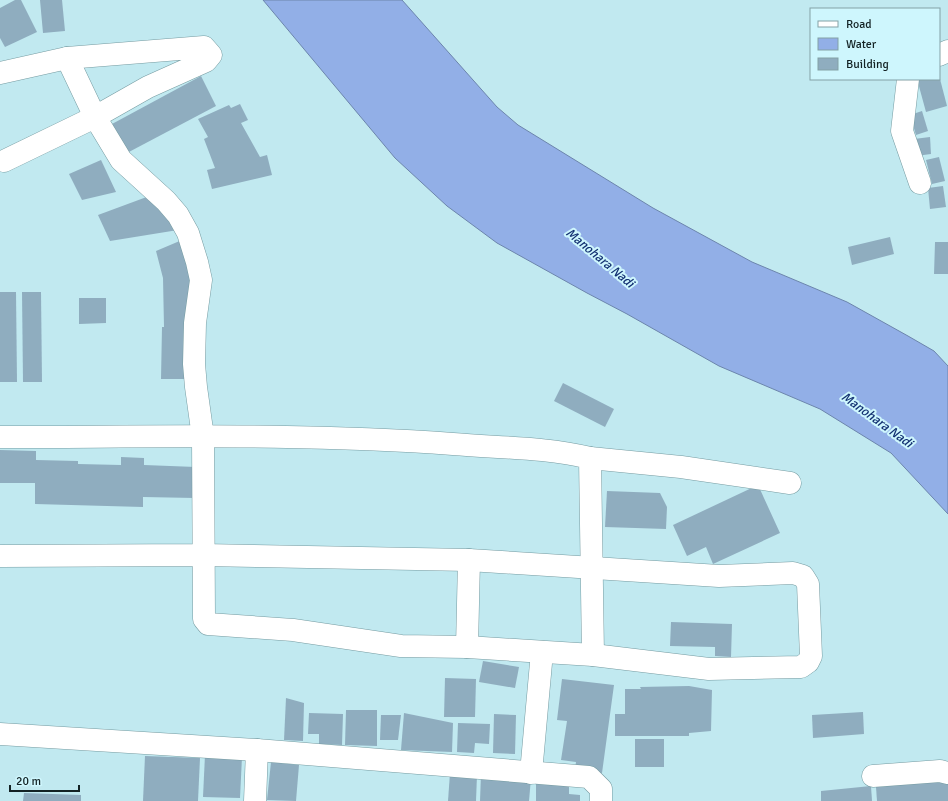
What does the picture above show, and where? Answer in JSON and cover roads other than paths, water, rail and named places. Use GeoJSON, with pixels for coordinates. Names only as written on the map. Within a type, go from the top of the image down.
{"type":"FeatureCollection","features":[{"type":"Feature","properties":{"kind":"street"},"geometry":{"type":"LineString","coordinates":[[0,73],[67,58],[204,48],[211,54],[206,61],[148,87],[95,117],[4,161]]}},
{"type":"Feature","properties":{"kind":"street"},"geometry":{"type":"LineString","coordinates":[[0,556],[203,555],[469,560],[719,576],[793,573],[803,576],[808,584],[810,656],[808,662],[801,667],[709,669],[593,655],[467,647],[401,646],[292,630],[208,624],[204,619],[203,555],[203,437],[194,364],[195,323],[201,280],[188,233],[178,215],[166,201],[121,160],[95,117],[67,58]]}},
{"type":"Feature","properties":{"kind":"street"},"geometry":{"type":"LineString","coordinates":[[908,80],[902,131],[920,183]]}},
{"type":"Feature","properties":{"kind":"street"},"geometry":{"type":"LineString","coordinates":[[0,438],[203,437],[398,440],[563,451],[590,458],[681,467],[790,482]]}},
{"type":"Feature","properties":{"kind":"street"},"geometry":{"type":"LineString","coordinates":[[590,458],[593,567],[593,655]]}},
{"type":"Feature","properties":{"kind":"street"},"geometry":{"type":"LineString","coordinates":[[467,647],[469,560]]}},
{"type":"Feature","properties":{"kind":"street"},"geometry":{"type":"LineString","coordinates":[[531,773],[542,652]]}},
{"type":"Feature","properties":{"kind":"street"},"geometry":{"type":"LineString","coordinates":[[0,734],[257,750],[589,777],[601,790],[601,801]]}},
{"type":"Feature","properties":{"kind":"street"},"geometry":{"type":"LineString","coordinates":[[255,801],[257,750]]}},
{"type":"Feature","properties":{"kind":"street"},"geometry":{"type":"LineString","coordinates":[[873,776],[940,771],[948,773]]}},
{"type":"Feature","properties":{"kind":"water","name":"Manohara Nadi"},"geometry":{"type":"Polygon","coordinates":[[[263,0],[402,0],[497,107],[518,125],[653,208],[752,262],[847,302],[934,351],[948,366],[948,514],[891,453],[820,409],[719,366],[497,243],[447,206],[395,158],[263,0]]]}}]}
